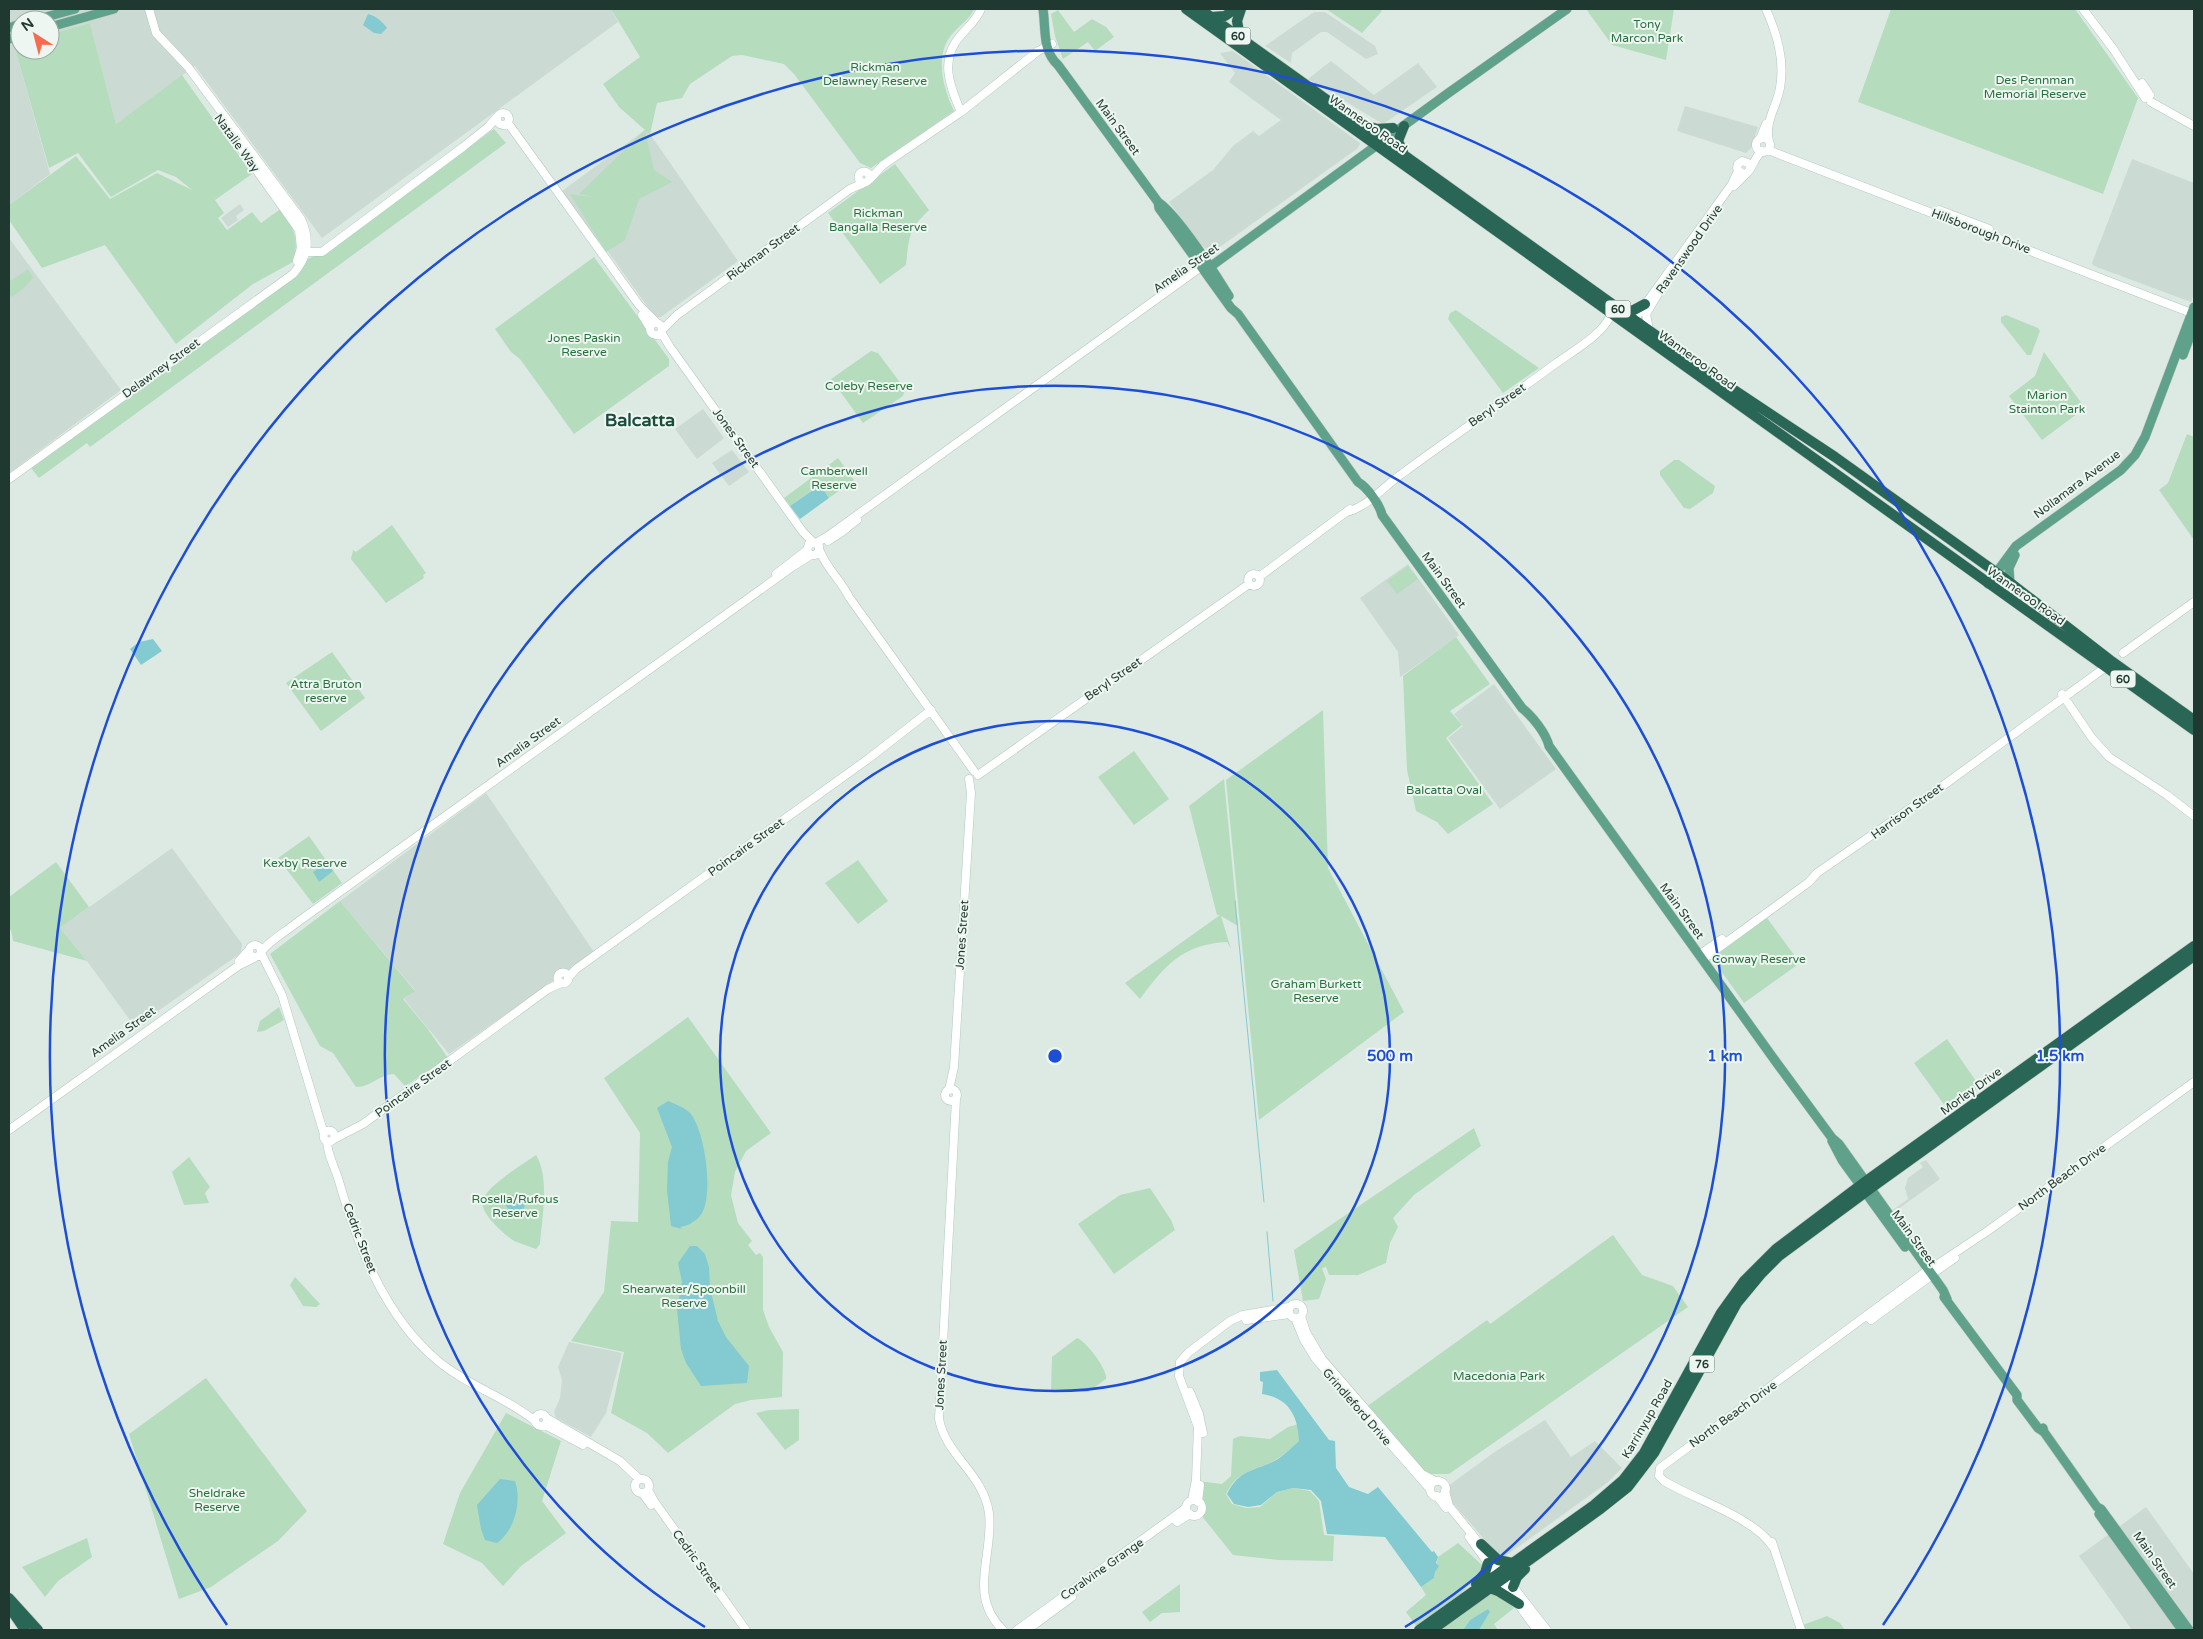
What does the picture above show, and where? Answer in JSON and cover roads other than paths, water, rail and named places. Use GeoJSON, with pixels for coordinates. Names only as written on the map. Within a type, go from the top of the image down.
{"type":"FeatureCollection","features":[{"type":"Feature","properties":{"kind":"highway","name":"Wanneroo Road"},"geometry":{"type":"LineString","coordinates":[[1186,9],[1223,30],[1616,312]]}},
{"type":"Feature","properties":{"kind":"highway","name":"Wanneroo Road"},"geometry":{"type":"LineString","coordinates":[[1200,9],[1212,17],[1223,30],[1240,37],[1361,124],[1378,142],[1404,155],[1616,312],[1655,345],[1989,585],[2194,720]]}},
{"type":"Feature","properties":{"kind":"highway"},"geometry":{"type":"LineString","coordinates":[[1212,17],[1225,16],[1235,9]]}},
{"type":"Feature","properties":{"kind":"highway"},"geometry":{"type":"LineString","coordinates":[[1240,37],[1237,21],[1241,9]]}},
{"type":"Feature","properties":{"kind":"highway"},"geometry":{"type":"LineString","coordinates":[[1361,124],[1377,129],[1393,128]]}},
{"type":"Feature","properties":{"kind":"highway"},"geometry":{"type":"LineString","coordinates":[[1404,126],[1398,141],[1404,155]]}},
{"type":"Feature","properties":{"kind":"highway"},"geometry":{"type":"LineString","coordinates":[[1616,312],[1632,311],[1645,304]]}},
{"type":"Feature","properties":{"kind":"highway","name":"Wanneroo Road"},"geometry":{"type":"LineString","coordinates":[[1629,322],[1649,331],[1738,394],[1793,428],[1984,564],[2010,583],[2105,662],[2194,730]]}},
{"type":"Feature","properties":{"kind":"highway","name":"Morley Drive"},"geometry":{"type":"LineString","coordinates":[[1866,1187],[2194,946]]}},
{"type":"Feature","properties":{"kind":"highway","name":"Morley Drive"},"geometry":{"type":"LineString","coordinates":[[1866,1187],[2194,956]]}},
{"type":"Feature","properties":{"kind":"highway","name":"Karrinyup Road"},"geometry":{"type":"LineString","coordinates":[[1419,1630],[1460,1601],[1539,1553],[1616,1497],[1641,1471],[1654,1453],[1729,1316],[1761,1274],[1797,1242],[1866,1187]]}},
{"type":"Feature","properties":{"kind":"highway","name":"Karrinyup Road"},"geometry":{"type":"LineString","coordinates":[[1432,1630],[1490,1588],[1512,1563],[1598,1501],[1623,1480],[1644,1453],[1721,1313],[1744,1281],[1789,1238],[1866,1187]]}},
{"type":"Feature","properties":{"kind":"highway"},"geometry":{"type":"LineString","coordinates":[[1481,1544],[1498,1560],[1512,1563]]}},
{"type":"Feature","properties":{"kind":"highway"},"geometry":{"type":"LineString","coordinates":[[1513,1587],[1517,1577],[1539,1553]]}},
{"type":"Feature","properties":{"kind":"highway"},"geometry":{"type":"LineString","coordinates":[[1460,1601],[1482,1579],[1488,1563]]}},
{"type":"Feature","properties":{"kind":"highway"},"geometry":{"type":"LineString","coordinates":[[1490,1588],[1519,1604]]}},
{"type":"Feature","properties":{"kind":"highway"},"geometry":{"type":"LineString","coordinates":[[9,1598],[38,1630]]}},
{"type":"Feature","properties":{"kind":"highway"},"geometry":{"type":"LineString","coordinates":[[9,1607],[26,1630]]}},
{"type":"Feature","properties":{"kind":"main road"},"geometry":{"type":"LineString","coordinates":[[60,13],[75,9]]}},
{"type":"Feature","properties":{"kind":"main road"},"geometry":{"type":"LineString","coordinates":[[60,24],[114,9]]}},
{"type":"Feature","properties":{"kind":"main road","name":"Main Street"},"geometry":{"type":"LineString","coordinates":[[1044,9],[1050,48],[1058,57],[1058,65],[1158,202],[1164,206],[1238,314],[1522,708],[1523,715],[1544,744],[1548,746],[1832,1138],[1832,1144],[1866,1187],[1928,1274],[1943,1290],[1947,1300],[2097,1507],[2107,1527],[2189,1630]]}},
{"type":"Feature","properties":{"kind":"main road","name":"Amelia Street"},"geometry":{"type":"LineString","coordinates":[[1378,142],[1393,128],[1558,9]]}},
{"type":"Feature","properties":{"kind":"main road","name":"Amelia Street"},"geometry":{"type":"LineString","coordinates":[[1205,267],[1378,142],[1404,126],[1568,9]]}},
{"type":"Feature","properties":{"kind":"main road","name":"Nollamara Avenue"},"geometry":{"type":"LineString","coordinates":[[1989,585],[2016,546],[2121,470],[2135,455],[2145,437],[2194,310]]}},
{"type":"Feature","properties":{"kind":"main road","name":"Nollamara Avenue"},"geometry":{"type":"LineString","coordinates":[[1997,574],[2038,535],[2125,473],[2138,461],[2148,446],[2194,326]]}},
{"type":"Feature","properties":{"kind":"main road"},"geometry":{"type":"LineString","coordinates":[[2010,583],[2009,568],[2015,555]]}},
{"type":"Feature","properties":{"kind":"main road"},"geometry":{"type":"LineString","coordinates":[[1984,564],[1995,566],[2005,560]]}},
{"type":"Feature","properties":{"kind":"main road","name":"Main Street"},"geometry":{"type":"LineString","coordinates":[[2154,1586],[2182,1630]]}},
{"type":"Feature","properties":{"kind":"street","name":"Natalie Way"},"geometry":{"type":"LineString","coordinates":[[144,9],[155,36],[181,65],[295,223],[304,250]]}},
{"type":"Feature","properties":{"kind":"street","name":"Natalie Way"},"geometry":{"type":"LineString","coordinates":[[149,9],[157,34],[188,67],[300,219],[305,228],[304,250]]}},
{"type":"Feature","properties":{"kind":"street"},"geometry":{"type":"LineString","coordinates":[[961,112],[950,86],[948,64],[955,41],[981,9]]}},
{"type":"Feature","properties":{"kind":"street"},"geometry":{"type":"LineString","coordinates":[[1223,30],[1235,9]]}},
{"type":"Feature","properties":{"kind":"street"},"geometry":{"type":"LineString","coordinates":[[1223,30],[1241,9]]}},
{"type":"Feature","properties":{"kind":"street","name":"Ravenswood Drive"},"geometry":{"type":"LineString","coordinates":[[1629,322],[1645,304],[1732,184],[1738,171],[1742,174],[1764,145],[1775,98],[1778,70],[1774,41],[1764,9]]}},
{"type":"Feature","properties":{"kind":"street"},"geometry":{"type":"LineString","coordinates":[[2083,9],[2116,49]]}},
{"type":"Feature","properties":{"kind":"street"},"geometry":{"type":"LineString","coordinates":[[2088,9],[2150,98],[2194,126]]}},
{"type":"Feature","properties":{"kind":"street","name":"Rickman Street"},"geometry":{"type":"LineString","coordinates":[[659,329],[883,165],[961,112],[1033,57],[1050,48]]}},
{"type":"Feature","properties":{"kind":"street"},"geometry":{"type":"LineString","coordinates":[[2175,113],[2194,122]]}},
{"type":"Feature","properties":{"kind":"street"},"geometry":{"type":"LineString","coordinates":[[304,250],[322,252],[330,244],[463,147],[503,122],[647,321],[651,334],[659,329]]}},
{"type":"Feature","properties":{"kind":"street","name":"Jones Street"},"geometry":{"type":"LineString","coordinates":[[503,122],[639,306],[659,329],[693,385],[814,549],[842,583],[849,597],[973,776],[958,1070],[952,1090],[946,1095],[952,1100]]}},
{"type":"Feature","properties":{"kind":"street","name":"Hillsborough Drive"},"geometry":{"type":"LineString","coordinates":[[1764,145],[2194,310]]}},
{"type":"Feature","properties":{"kind":"street","name":"Ravenswood Drive"},"geometry":{"type":"LineString","coordinates":[[1649,331],[1646,314],[1654,299],[1747,167]]}},
{"type":"Feature","properties":{"kind":"street","name":"Delawney Street"},"geometry":{"type":"LineString","coordinates":[[9,479],[296,271],[304,250]]}},
{"type":"Feature","properties":{"kind":"street","name":"Amelia Street"},"geometry":{"type":"LineString","coordinates":[[9,1130],[280,937],[295,924],[792,567],[828,536],[1205,267]]}},
{"type":"Feature","properties":{"kind":"street","name":"Beryl Street"},"geometry":{"type":"LineString","coordinates":[[973,776],[1249,584],[1253,586],[1258,585],[1259,577],[1347,512],[1354,510],[1386,482],[1390,482],[1603,328],[1616,312]]}},
{"type":"Feature","properties":{"kind":"street","name":"Beryl Street"},"geometry":{"type":"LineString","coordinates":[[1603,328],[1629,322]]}},
{"type":"Feature","properties":{"kind":"street"},"geometry":{"type":"LineString","coordinates":[[2123,653],[2194,602]]}},
{"type":"Feature","properties":{"kind":"street","name":"Harrison Street"},"geometry":{"type":"LineString","coordinates":[[1701,958],[1809,882],[1817,873],[1881,830],[2061,697],[2105,662]]}},
{"type":"Feature","properties":{"kind":"street"},"geometry":{"type":"LineString","coordinates":[[2061,697],[2109,762],[2167,795],[2194,816]]}},
{"type":"Feature","properties":{"kind":"street","name":"Poincaire Street"},"geometry":{"type":"LineString","coordinates":[[330,1136],[363,1124],[931,713]]}},
{"type":"Feature","properties":{"kind":"street","name":"Amelia Street"},"geometry":{"type":"LineString","coordinates":[[9,1124],[231,967],[256,953]]}},
{"type":"Feature","properties":{"kind":"street","name":"Cedric Street"},"geometry":{"type":"LineString","coordinates":[[256,953],[270,972],[282,995],[317,1109],[330,1136],[333,1161],[365,1257],[394,1311],[416,1342],[438,1361],[469,1383],[524,1412],[537,1417],[544,1414],[546,1422],[620,1461],[637,1481],[648,1482],[645,1492]]}},
{"type":"Feature","properties":{"kind":"street","name":"North Beach Drive"},"geometry":{"type":"LineString","coordinates":[[1798,1626],[1773,1547],[1765,1536],[1748,1524],[1664,1482],[1659,1476],[1658,1470],[2194,1082]]}},
{"type":"Feature","properties":{"kind":"street","name":"North Beach Drive"},"geometry":{"type":"LineString","coordinates":[[1928,1274],[2194,1087]]}},
{"type":"Feature","properties":{"kind":"street","name":"Jones Street"},"geometry":{"type":"LineString","coordinates":[[952,1100],[935,1417],[944,1443],[972,1480],[983,1504],[985,1525],[980,1598],[986,1615],[997,1630]]}},
{"type":"Feature","properties":{"kind":"street","name":"Jones Street"},"geometry":{"type":"LineString","coordinates":[[952,1100],[939,1419],[946,1439],[978,1481],[986,1499],[989,1521],[984,1594],[987,1610],[1003,1630]]}},
{"type":"Feature","properties":{"kind":"street","name":"Grindleford Drive"},"geometry":{"type":"LineString","coordinates":[[1293,1314],[1322,1359],[1422,1474],[1435,1481]]}},
{"type":"Feature","properties":{"kind":"street","name":"Grindleford Drive"},"geometry":{"type":"LineString","coordinates":[[1293,1314],[1304,1340],[1315,1358],[1430,1489]]}},
{"type":"Feature","properties":{"kind":"street","name":"Coralvine Grange"},"geometry":{"type":"LineString","coordinates":[[1027,1630],[1178,1521],[1195,1501],[1198,1427],[1179,1376],[1180,1362],[1189,1352],[1230,1321],[1243,1315],[1293,1314]]}},
{"type":"Feature","properties":{"kind":"street","name":"Cedric Street"},"geometry":{"type":"LineString","coordinates":[[637,1481],[634,1487],[636,1491],[645,1492],[746,1630]]}},
{"type":"Feature","properties":{"kind":"street"},"geometry":{"type":"LineString","coordinates":[[1540,1628],[1513,1587],[1501,1576],[1488,1563],[1448,1507],[1444,1484],[1435,1481],[1431,1484],[1432,1494],[1437,1496],[1448,1507],[1481,1544],[1501,1576],[1519,1604],[1540,1628]]}},
{"type":"Feature","properties":{"kind":"street"},"geometry":{"type":"LineString","coordinates":[[1437,1496],[1442,1495],[1445,1491]]}},
{"type":"Feature","properties":{"kind":"street","name":"Cedric Street"},"geometry":{"type":"LineString","coordinates":[[645,1492],[741,1630]]}},
{"type":"Feature","properties":{"kind":"street","name":"Coralvine Grange"},"geometry":{"type":"LineString","coordinates":[[1188,1511],[1195,1515],[1201,1512],[1202,1506],[1195,1501]]}},
{"type":"Feature","properties":{"kind":"street","name":"Coralvine Grange"},"geometry":{"type":"LineString","coordinates":[[1017,1630],[1188,1511]]}},
{"type":"Feature","properties":{"kind":"street"},"geometry":{"type":"LineString","coordinates":[[1798,1626],[1801,1630]]}},
{"type":"Feature","properties":{"kind":"water"},"geometry":{"type":"Polygon","coordinates":[[[368,14],[379,19],[387,28],[381,34],[374,33],[363,25],[368,14]]]}},
{"type":"Feature","properties":{"kind":"water"},"geometry":{"type":"Polygon","coordinates":[[[820,485],[829,498],[800,519],[790,506],[820,485]]]}},
{"type":"Feature","properties":{"kind":"water"},"geometry":{"type":"Polygon","coordinates":[[[153,639],[162,651],[141,665],[130,649],[139,642],[153,639]]]}},
{"type":"Feature","properties":{"kind":"water"},"geometry":{"type":"Polygon","coordinates":[[[327,862],[333,871],[319,882],[313,872],[327,862]]]}},
{"type":"Feature","properties":{"kind":"water"},"geometry":{"type":"Polygon","coordinates":[[[668,1101],[687,1110],[695,1120],[700,1132],[706,1163],[707,1195],[704,1207],[698,1218],[680,1227],[682,1229],[671,1226],[667,1190],[668,1162],[672,1147],[657,1108],[668,1101]]]}},
{"type":"Feature","properties":{"kind":"water"},"geometry":{"type":"Polygon","coordinates":[[[512,1195],[521,1196],[525,1205],[521,1216],[511,1212],[503,1202],[512,1195]]]}},
{"type":"Feature","properties":{"kind":"water"},"geometry":{"type":"Polygon","coordinates":[[[690,1246],[697,1246],[705,1254],[709,1267],[710,1288],[718,1321],[726,1337],[749,1366],[747,1383],[701,1386],[686,1363],[681,1349],[677,1309],[682,1282],[678,1263],[690,1246]]]}},
{"type":"Feature","properties":{"kind":"water"},"geometry":{"type":"Polygon","coordinates":[[[1277,1370],[1329,1440],[1335,1441],[1336,1468],[1349,1487],[1368,1494],[1378,1487],[1432,1552],[1434,1551],[1438,1557],[1436,1563],[1439,1566],[1434,1578],[1421,1587],[1385,1537],[1327,1534],[1321,1501],[1311,1490],[1293,1488],[1277,1492],[1261,1505],[1248,1507],[1234,1504],[1227,1494],[1237,1479],[1278,1459],[1299,1441],[1296,1423],[1290,1409],[1279,1399],[1262,1394],[1263,1382],[1260,1381],[1260,1372],[1277,1370]]]}},
{"type":"Feature","properties":{"kind":"water"},"geometry":{"type":"Polygon","coordinates":[[[500,1479],[515,1481],[518,1497],[512,1523],[508,1531],[497,1543],[485,1540],[477,1505],[500,1479]]]}},
{"type":"Feature","properties":{"kind":"water"},"geometry":{"type":"Polygon","coordinates":[[[1488,1609],[1490,1612],[1479,1630],[1463,1630],[1470,1620],[1488,1609]]]}},
{"type":"Feature","properties":{"kind":"waterway"},"geometry":{"type":"LineString","coordinates":[[1235,901],[1264,1202]]}},
{"type":"Feature","properties":{"kind":"waterway"},"geometry":{"type":"LineString","coordinates":[[1267,1232],[1273,1301]]}},
{"type":"Feature","properties":{"kind":"district","name":"Balcatta"},"geometry":{"type":"Point","coordinates":[640,420]}},
{"type":"Feature","properties":{"kind":"park label","name":"Tony Marcon Park"},"geometry":{"type":"Point","coordinates":[1647,31]}},
{"type":"Feature","properties":{"kind":"park label","name":"Rickman Delawney Reserve"},"geometry":{"type":"Point","coordinates":[875,74]}},
{"type":"Feature","properties":{"kind":"park label","name":"Des Pennman Memorial Reserve"},"geometry":{"type":"Point","coordinates":[2035,87]}},
{"type":"Feature","properties":{"kind":"park label","name":"Rickman Bangalla Reserve"},"geometry":{"type":"Point","coordinates":[878,220]}},
{"type":"Feature","properties":{"kind":"park label","name":"Jones Paskin Reserve"},"geometry":{"type":"Point","coordinates":[584,345]}},
{"type":"Feature","properties":{"kind":"park label","name":"Coleby Reserve"},"geometry":{"type":"Point","coordinates":[869,386]}},
{"type":"Feature","properties":{"kind":"park label","name":"Marion Stainton Park"},"geometry":{"type":"Point","coordinates":[2047,402]}},
{"type":"Feature","properties":{"kind":"park label","name":"Camberwell Reserve"},"geometry":{"type":"Point","coordinates":[834,478]}},
{"type":"Feature","properties":{"kind":"park label","name":"Attra Bruton reserve"},"geometry":{"type":"Point","coordinates":[326,691]}},
{"type":"Feature","properties":{"kind":"park label","name":"Balcatta Oval"},"geometry":{"type":"Point","coordinates":[1444,790]}},
{"type":"Feature","properties":{"kind":"park label","name":"Kexby Reserve"},"geometry":{"type":"Point","coordinates":[305,863]}},
{"type":"Feature","properties":{"kind":"park label","name":"Conway Reserve"},"geometry":{"type":"Point","coordinates":[1759,959]}},
{"type":"Feature","properties":{"kind":"park label","name":"Graham Burkett Reserve"},"geometry":{"type":"Point","coordinates":[1316,991]}},
{"type":"Feature","properties":{"kind":"park label","name":"Rosella/Rufous Reserve"},"geometry":{"type":"Point","coordinates":[515,1206]}},
{"type":"Feature","properties":{"kind":"park label","name":"Shearwater/Spoonbill Reserve"},"geometry":{"type":"Point","coordinates":[684,1296]}},
{"type":"Feature","properties":{"kind":"park label","name":"Macedonia Park"},"geometry":{"type":"Point","coordinates":[1499,1376]}},
{"type":"Feature","properties":{"kind":"park label","name":"Sheldrake Reserve"},"geometry":{"type":"Point","coordinates":[217,1500]}}]}
